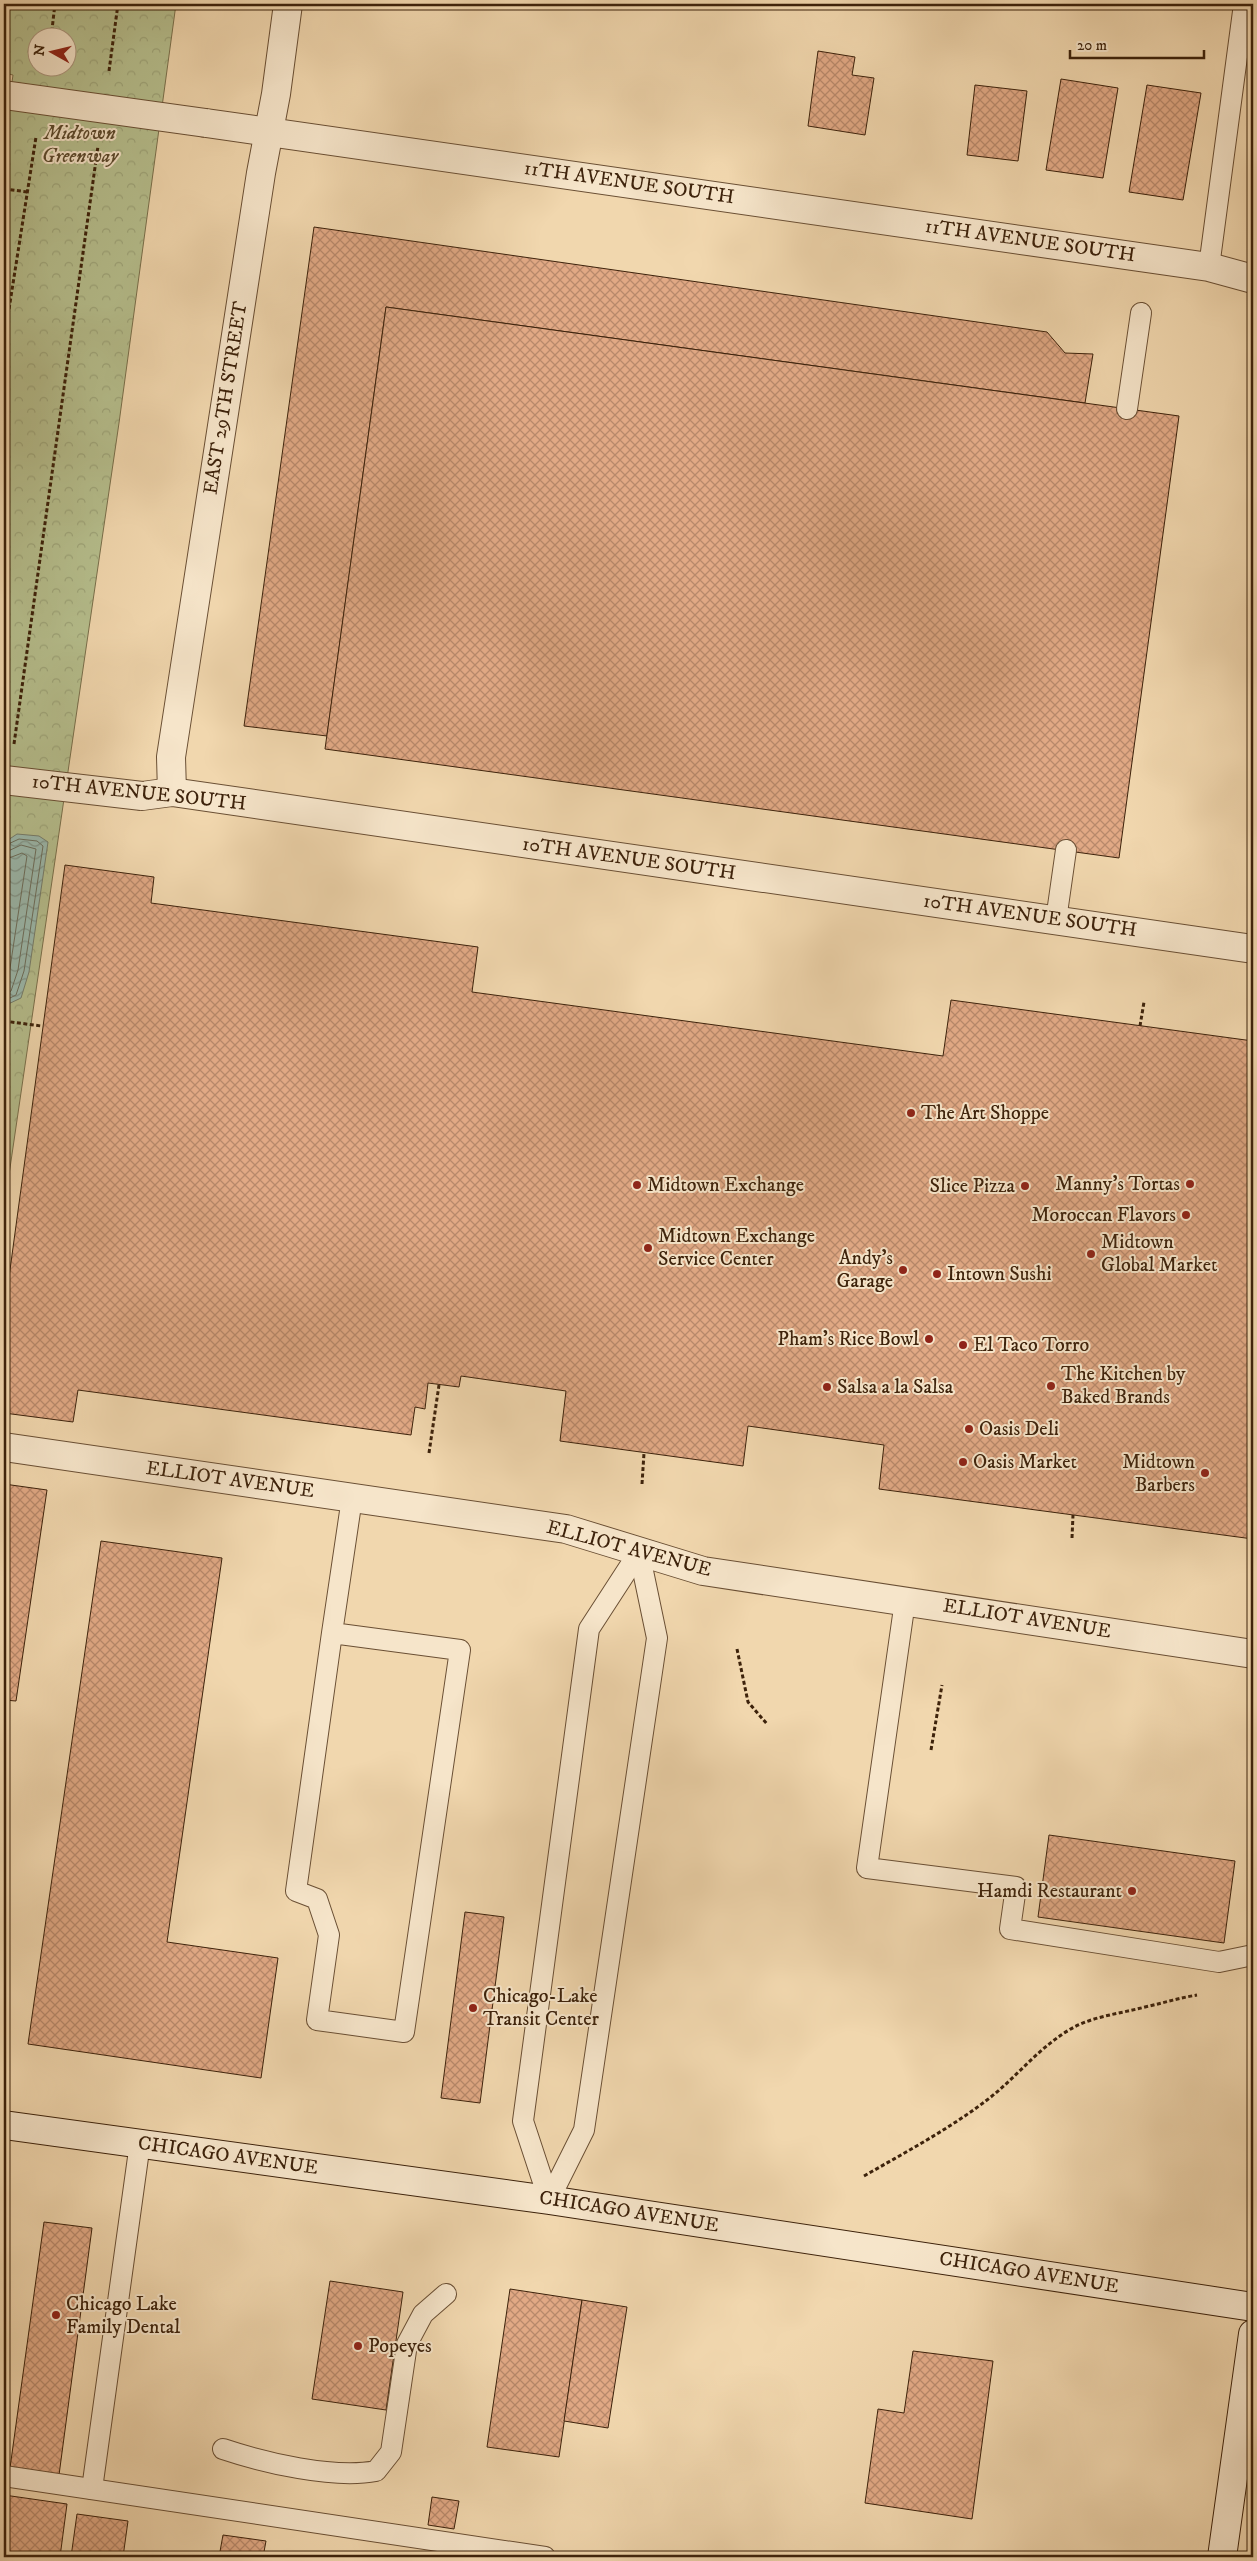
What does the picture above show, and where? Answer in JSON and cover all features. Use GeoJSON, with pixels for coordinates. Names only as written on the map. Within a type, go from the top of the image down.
{"type":"FeatureCollection","features":[{"type":"Feature","properties":{"kind":"street","name":"EAST 29TH STREET"},"geometry":{"type":"LineString","coordinates":[[172,792],[171,757],[261,173],[270,132],[288,4]]}},
{"type":"Feature","properties":{"kind":"street","name":"11TH AVENUE SOUTH"},"geometry":{"type":"LineString","coordinates":[[4,95],[1209,267],[1253,279]]}},
{"type":"Feature","properties":{"kind":"street","name":"10TH AVENUE SOUTH"},"geometry":{"type":"LineString","coordinates":[[4,780],[142,796],[172,792],[1253,949]]}},
{"type":"Feature","properties":{"kind":"street","name":"ELLIOT AVENUE"},"geometry":{"type":"LineString","coordinates":[[4,1447],[566,1529],[704,1570],[1253,1654]]}},
{"type":"Feature","properties":{"kind":"street","name":"CHICAGO AVENUE"},"geometry":{"type":"LineString","coordinates":[[4,2125],[549,2200],[1253,2307]]}},
{"type":"Feature","properties":{"kind":"street"},"geometry":{"type":"LineString","coordinates":[[1222,2557],[1253,2334]]}},
{"type":"Feature","properties":{"kind":"lane"},"geometry":{"type":"LineString","coordinates":[[1209,267],[1244,4]]}},
{"type":"Feature","properties":{"kind":"lane"},"geometry":{"type":"LineString","coordinates":[[1127,409],[1141,314]]}},
{"type":"Feature","properties":{"kind":"lane"},"geometry":{"type":"LineString","coordinates":[[1056,920],[1066,850]]}},
{"type":"Feature","properties":{"kind":"lane"},"geometry":{"type":"LineString","coordinates":[[332,1633],[460,1650],[404,2032],[317,2020],[329,1935],[317,1899],[296,1891],[332,1633],[352,1498]]}},
{"type":"Feature","properties":{"kind":"lane"},"geometry":{"type":"LineString","coordinates":[[549,2200],[584,2130],[657,1638],[639,1552]]}},
{"type":"Feature","properties":{"kind":"lane"},"geometry":{"type":"LineString","coordinates":[[549,2200],[523,2121],[586,1649],[589,1629],[639,1552]]}},
{"type":"Feature","properties":{"kind":"lane"},"geometry":{"type":"LineString","coordinates":[[905,1601],[867,1868],[1016,1887],[1010,1929],[1219,1962],[1253,1956]]}},
{"type":"Feature","properties":{"kind":"lane"},"geometry":{"type":"LineString","coordinates":[[92,2490],[140,2144]]}},
{"type":"Feature","properties":{"kind":"lane"},"geometry":{"type":"LineString","coordinates":[[223,2450],[259,2461],[356,2474],[376,2470],[391,2452],[407,2344],[423,2314],[446,2294]]}},
{"type":"Feature","properties":{"kind":"lane"},"geometry":{"type":"LineString","coordinates":[[4,2476],[546,2557]]}},
{"type":"Feature","properties":{"kind":"path"},"geometry":{"type":"LineString","coordinates":[[52,28],[55,4]]}},
{"type":"Feature","properties":{"kind":"path"},"geometry":{"type":"LineString","coordinates":[[108,72],[118,4]]}},
{"type":"Feature","properties":{"kind":"path"},"geometry":{"type":"LineString","coordinates":[[4,341],[37,134]]}},
{"type":"Feature","properties":{"kind":"path"},"geometry":{"type":"LineString","coordinates":[[13,750],[99,141]]}},
{"type":"Feature","properties":{"kind":"path"},"geometry":{"type":"LineString","coordinates":[[4,189],[28,192]]}},
{"type":"Feature","properties":{"kind":"path"},"geometry":{"type":"LineString","coordinates":[[1140,1026],[1144,1002]]}},
{"type":"Feature","properties":{"kind":"path"},"geometry":{"type":"LineString","coordinates":[[4,1021],[41,1026]]}},
{"type":"Feature","properties":{"kind":"path"},"geometry":{"type":"LineString","coordinates":[[429,1453],[438,1384]]}},
{"type":"Feature","properties":{"kind":"path"},"geometry":{"type":"LineString","coordinates":[[642,1484],[644,1453]]}},
{"type":"Feature","properties":{"kind":"path"},"geometry":{"type":"LineString","coordinates":[[1072,1538],[1074,1515]]}},
{"type":"Feature","properties":{"kind":"path"},"geometry":{"type":"LineString","coordinates":[[737,1649],[748,1702],[767,1724]]}},
{"type":"Feature","properties":{"kind":"path"},"geometry":{"type":"LineString","coordinates":[[931,1750],[942,1685]]}},
{"type":"Feature","properties":{"kind":"path"},"geometry":{"type":"LineString","coordinates":[[864,2176],[937,2134],[988,2099],[1028,2060],[1069,2030],[1102,2016],[1145,2007],[1169,1999],[1204,1994]]}},
{"type":"Feature","properties":{"kind":"green space","name":"Midtown Greenway"},"geometry":{"type":"Polygon","coordinates":[[[4,4],[176,4],[119,423],[4,1209],[4,138],[13,75],[4,73],[4,4]]]}},
{"type":"Feature","properties":{"kind":"water"},"geometry":{"type":"Polygon","coordinates":[[[17,834],[39,836],[48,842],[29,972],[21,998],[4,1006],[4,850],[5,842],[17,834]]]}},
{"type":"Feature","properties":{"kind":"building"},"geometry":{"type":"Polygon","coordinates":[[[818,51],[855,57],[852,75],[874,78],[865,135],[808,126],[818,51]]]}},
{"type":"Feature","properties":{"kind":"building"},"geometry":{"type":"Polygon","coordinates":[[[1061,79],[1118,88],[1103,178],[1046,170],[1061,79]]]}},
{"type":"Feature","properties":{"kind":"building"},"geometry":{"type":"Polygon","coordinates":[[[975,85],[1027,91],[1018,161],[967,155],[975,85]]]}},
{"type":"Feature","properties":{"kind":"building"},"geometry":{"type":"Polygon","coordinates":[[[1147,85],[1201,93],[1183,200],[1129,192],[1147,85]]]}},
{"type":"Feature","properties":{"kind":"building"},"geometry":{"type":"Polygon","coordinates":[[[314,227],[1047,332],[1065,353],[1093,354],[1085,403],[386,307],[327,736],[244,726],[314,227]]]}},
{"type":"Feature","properties":{"kind":"building"},"geometry":{"type":"Polygon","coordinates":[[[386,307],[1179,416],[1119,858],[325,749],[386,307]]]}},
{"type":"Feature","properties":{"kind":"building","name":"Midtown Exchange"},"geometry":{"type":"Polygon","coordinates":[[[65,865],[154,877],[151,903],[478,947],[472,992],[943,1056],[951,1000],[1253,1041],[1253,1539],[879,1489],[884,1445],[748,1426],[743,1466],[560,1441],[566,1391],[461,1376],[459,1387],[428,1383],[425,1409],[415,1407],[411,1435],[78,1390],[73,1422],[4,1413],[4,1314],[65,865]]]}},
{"type":"Feature","properties":{"kind":"building"},"geometry":{"type":"Polygon","coordinates":[[[4,1484],[47,1490],[16,1701],[4,1700],[4,1484]]]}},
{"type":"Feature","properties":{"kind":"building"},"geometry":{"type":"Polygon","coordinates":[[[101,1541],[222,1558],[167,1942],[278,1958],[261,2078],[28,2044],[101,1541]]]}},
{"type":"Feature","properties":{"kind":"building"},"geometry":{"type":"Polygon","coordinates":[[[1049,1835],[1235,1861],[1224,1943],[1038,1917],[1049,1835]]]}},
{"type":"Feature","properties":{"kind":"building","name":"Chicago-Lake Transit Center"},"geometry":{"type":"Polygon","coordinates":[[[465,1912],[504,1917],[480,2103],[441,2098],[465,1912]]]}},
{"type":"Feature","properties":{"kind":"building","name":"Chicago Lake Family Dental"},"geometry":{"type":"Polygon","coordinates":[[[44,2222],[92,2228],[59,2475],[10,2468],[44,2222]]]}},
{"type":"Feature","properties":{"kind":"building","name":"Popeyes"},"geometry":{"type":"Polygon","coordinates":[[[330,2281],[403,2292],[386,2410],[312,2399],[330,2281]]]}},
{"type":"Feature","properties":{"kind":"building"},"geometry":{"type":"Polygon","coordinates":[[[510,2289],[582,2300],[559,2457],[487,2447],[510,2289]]]}},
{"type":"Feature","properties":{"kind":"building"},"geometry":{"type":"Polygon","coordinates":[[[582,2300],[627,2307],[608,2428],[564,2421],[582,2300]]]}},
{"type":"Feature","properties":{"kind":"building"},"geometry":{"type":"Polygon","coordinates":[[[913,2351],[993,2361],[972,2519],[865,2503],[878,2409],[904,2413],[913,2351]]]}},
{"type":"Feature","properties":{"kind":"building"},"geometry":{"type":"Polygon","coordinates":[[[4,2495],[67,2504],[60,2557],[4,2557],[4,2495]]]}},
{"type":"Feature","properties":{"kind":"building"},"geometry":{"type":"Polygon","coordinates":[[[432,2497],[459,2501],[454,2529],[428,2525],[432,2497]]]}},
{"type":"Feature","properties":{"kind":"building"},"geometry":{"type":"Polygon","coordinates":[[[77,2514],[128,2521],[123,2557],[71,2557],[77,2514]]]}},
{"type":"Feature","properties":{"kind":"building"},"geometry":{"type":"Polygon","coordinates":[[[223,2535],[266,2541],[263,2557],[219,2557],[223,2535]]]}},
{"type":"Feature","properties":{"kind":"place","name":"The Art Shoppe"},"geometry":{"type":"Point","coordinates":[911,1113]}},
{"type":"Feature","properties":{"kind":"place","name":"Manny's Tortas"},"geometry":{"type":"Point","coordinates":[1190,1184]}},
{"type":"Feature","properties":{"kind":"place","name":"Midtown Exchange"},"geometry":{"type":"Point","coordinates":[637,1185]}},
{"type":"Feature","properties":{"kind":"place","name":"Slice Pizza"},"geometry":{"type":"Point","coordinates":[1025,1186]}},
{"type":"Feature","properties":{"kind":"place","name":"Moroccan Flavors"},"geometry":{"type":"Point","coordinates":[1186,1215]}},
{"type":"Feature","properties":{"kind":"place","name":"Midtown Exchange Service Center"},"geometry":{"type":"Point","coordinates":[648,1248]}},
{"type":"Feature","properties":{"kind":"place","name":"Midtown Global Market"},"geometry":{"type":"Point","coordinates":[1091,1254]}},
{"type":"Feature","properties":{"kind":"place","name":"Andy's Garage"},"geometry":{"type":"Point","coordinates":[903,1270]}},
{"type":"Feature","properties":{"kind":"place","name":"Intown Sushi"},"geometry":{"type":"Point","coordinates":[937,1274]}},
{"type":"Feature","properties":{"kind":"place","name":"Pham's Rice Bowl"},"geometry":{"type":"Point","coordinates":[929,1339]}},
{"type":"Feature","properties":{"kind":"place","name":"El Taco Torro"},"geometry":{"type":"Point","coordinates":[963,1345]}},
{"type":"Feature","properties":{"kind":"place","name":"The Kitchen by Baked Brands"},"geometry":{"type":"Point","coordinates":[1051,1386]}},
{"type":"Feature","properties":{"kind":"place","name":"Salsa a la Salsa"},"geometry":{"type":"Point","coordinates":[827,1387]}},
{"type":"Feature","properties":{"kind":"place","name":"Oasis Deli"},"geometry":{"type":"Point","coordinates":[969,1429]}},
{"type":"Feature","properties":{"kind":"place","name":"Oasis Market"},"geometry":{"type":"Point","coordinates":[963,1462]}},
{"type":"Feature","properties":{"kind":"place","name":"Midtown Barbers"},"geometry":{"type":"Point","coordinates":[1205,1473]}},
{"type":"Feature","properties":{"kind":"place","name":"Hamdi Restaurant"},"geometry":{"type":"Point","coordinates":[1132,1891]}},
{"type":"Feature","properties":{"kind":"place","name":"Chicago-Lake Transit Center"},"geometry":{"type":"Point","coordinates":[473,2008]}},
{"type":"Feature","properties":{"kind":"place","name":"Chicago Lake Family Dental"},"geometry":{"type":"Point","coordinates":[56,2315]}},
{"type":"Feature","properties":{"kind":"place","name":"Popeyes"},"geometry":{"type":"Point","coordinates":[358,2346]}}]}
